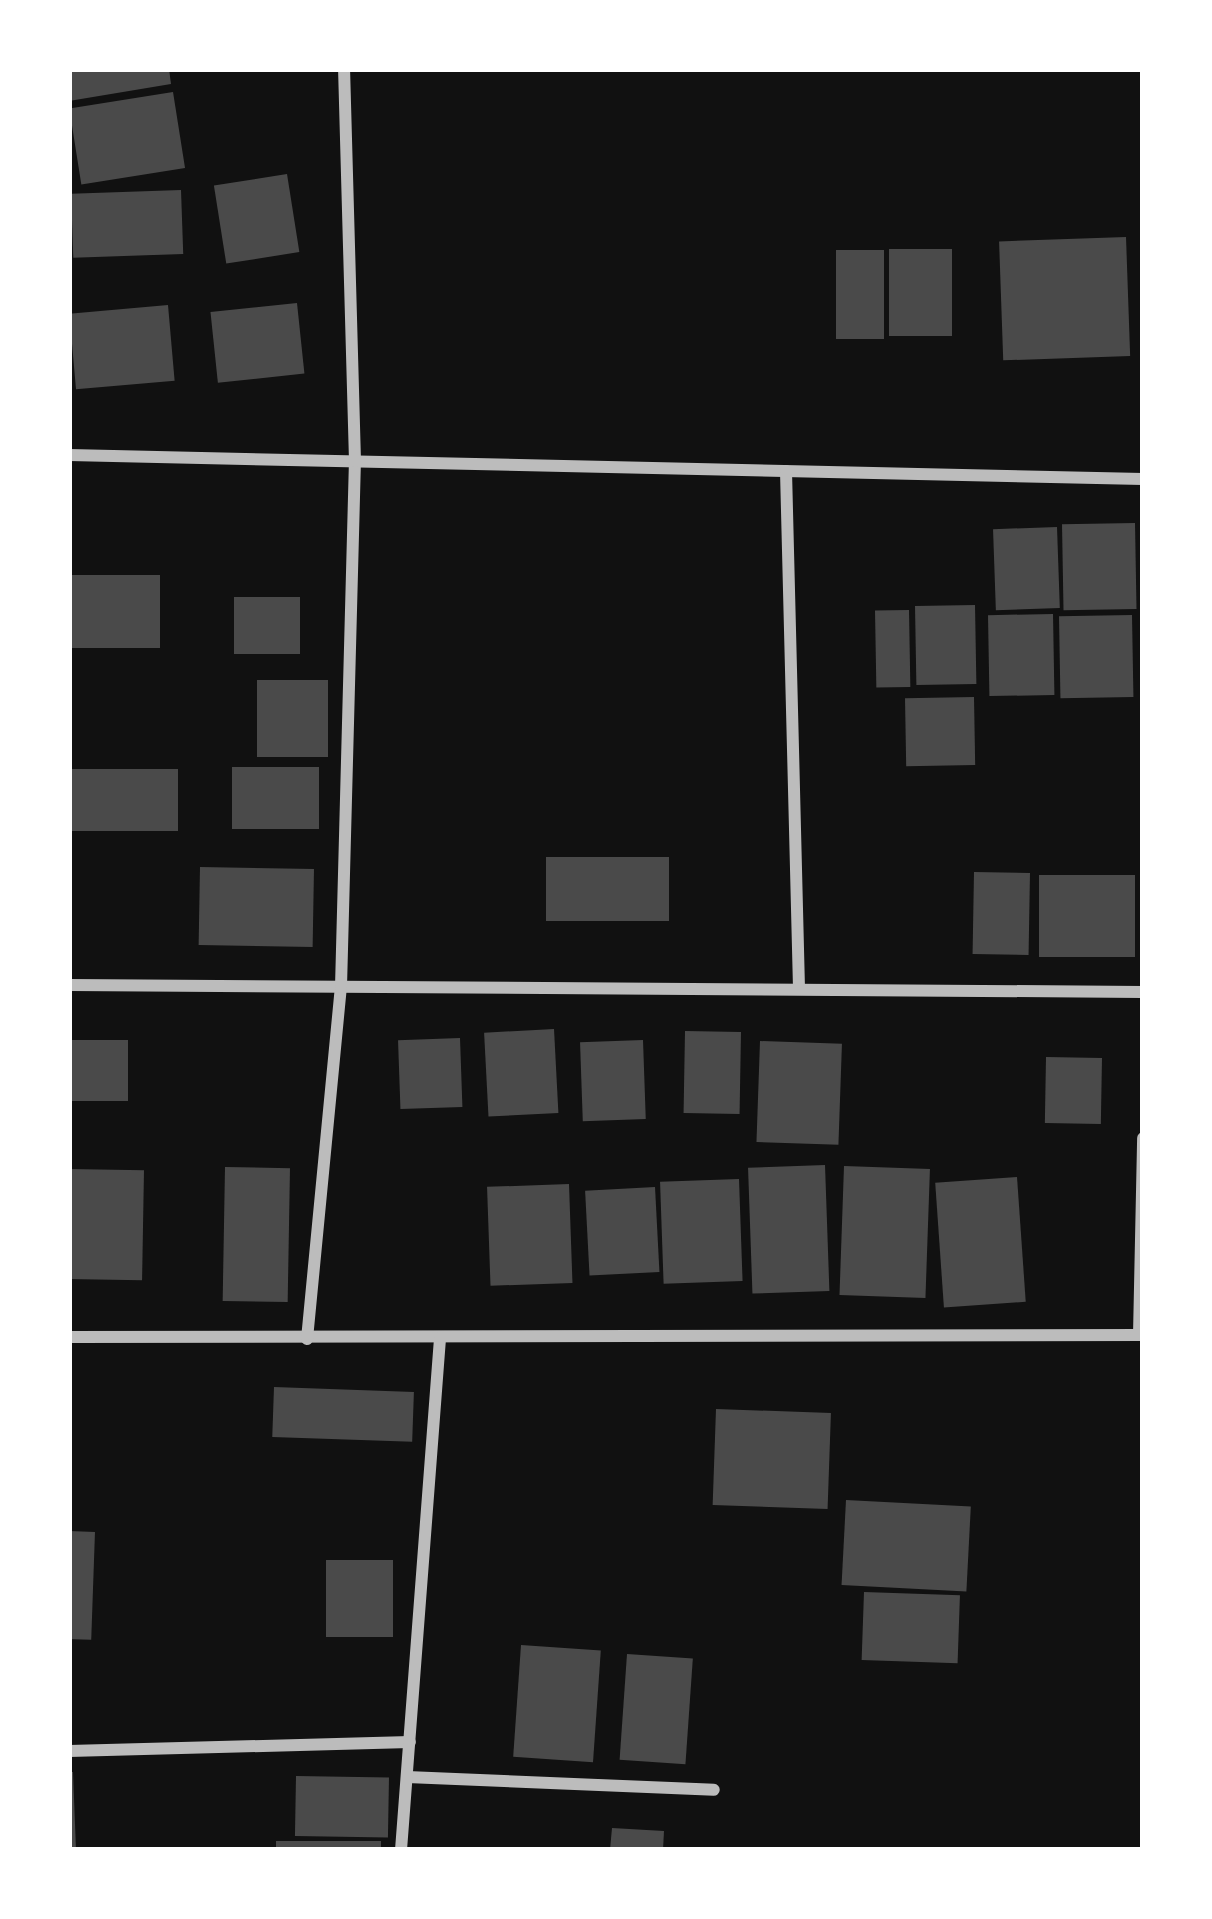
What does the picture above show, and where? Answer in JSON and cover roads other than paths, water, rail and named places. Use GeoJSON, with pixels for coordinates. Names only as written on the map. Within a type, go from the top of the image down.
{"type":"FeatureCollection","features":[{"type":"Feature","properties":{"kind":"street"},"geometry":{"type":"LineString","coordinates":[[307,1339],[341,987],[355,461],[344,69]]}},
{"type":"Feature","properties":{"kind":"street"},"geometry":{"type":"LineString","coordinates":[[69,455],[1143,479]]}},
{"type":"Feature","properties":{"kind":"street"},"geometry":{"type":"LineString","coordinates":[[786,471],[799,989]]}},
{"type":"Feature","properties":{"kind":"street"},"geometry":{"type":"LineString","coordinates":[[69,985],[1143,992]]}},
{"type":"Feature","properties":{"kind":"street"},"geometry":{"type":"LineString","coordinates":[[69,1337],[1141,1335],[1143,1138]]}},
{"type":"Feature","properties":{"kind":"street"},"geometry":{"type":"LineString","coordinates":[[401,1850],[440,1338]]}},
{"type":"Feature","properties":{"kind":"street"},"geometry":{"type":"LineString","coordinates":[[69,1751],[410,1742]]}},
{"type":"Feature","properties":{"kind":"street"},"geometry":{"type":"LineString","coordinates":[[407,1777],[714,1790]]}}]}
